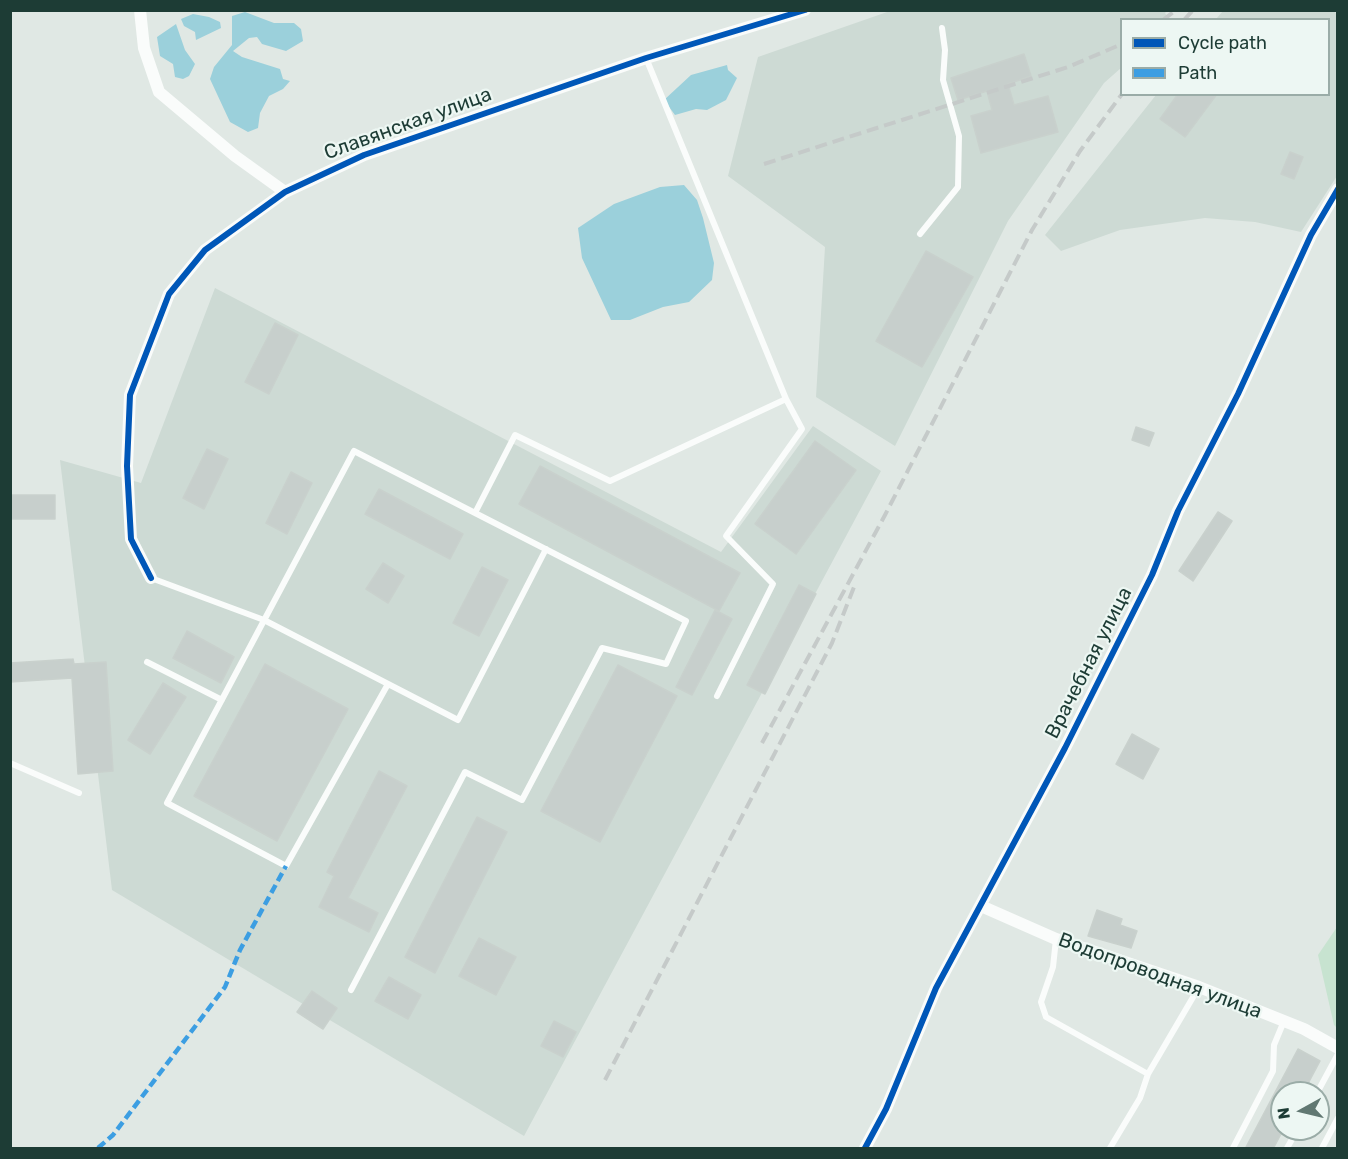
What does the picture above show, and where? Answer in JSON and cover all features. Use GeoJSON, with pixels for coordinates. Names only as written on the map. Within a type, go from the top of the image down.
{"type":"FeatureCollection","features":[{"type":"Feature","properties":{"kind":"street"},"geometry":{"type":"LineString","coordinates":[[140,10],[144,48],[159,93],[235,156],[285,192]]}},
{"type":"Feature","properties":{"kind":"street","name":"Славянская улица"},"geometry":{"type":"LineString","coordinates":[[151,578],[132,539],[127,466],[130,395],[148,340],[169,294],[205,250],[285,192],[363,154],[646,58],[805,10]]}},
{"type":"Feature","properties":{"kind":"street","name":"Врачебная улица"},"geometry":{"type":"LineString","coordinates":[[865,1149],[886,1109],[936,988],[1065,748],[1152,575],[1178,511],[1238,394],[1311,235],[1338,189]]}},
{"type":"Feature","properties":{"kind":"street","name":"Водопроводная улица"},"geometry":{"type":"LineString","coordinates":[[981,906],[1056,939],[1199,987],[1284,1021],[1338,1048]]}},
{"type":"Feature","properties":{"kind":"lane"},"geometry":{"type":"LineString","coordinates":[[920,234],[958,187],[959,136],[943,80],[945,50],[942,28]]}},
{"type":"Feature","properties":{"kind":"lane"},"geometry":{"type":"LineString","coordinates":[[646,58],[786,399],[802,429],[726,536],[773,584],[717,696]]}},
{"type":"Feature","properties":{"kind":"lane"},"geometry":{"type":"LineString","coordinates":[[475,513],[515,435],[610,481],[786,399]]}},
{"type":"Feature","properties":{"kind":"lane"},"geometry":{"type":"LineString","coordinates":[[351,990],[465,772],[522,800],[602,648],[666,664],[687,621],[354,451],[166,803],[286,866],[388,684]]}},
{"type":"Feature","properties":{"kind":"lane"},"geometry":{"type":"LineString","coordinates":[[151,578],[264,620],[458,720],[546,549]]}},
{"type":"Feature","properties":{"kind":"lane"},"geometry":{"type":"LineString","coordinates":[[147,662],[222,700]]}},
{"type":"Feature","properties":{"kind":"lane"},"geometry":{"type":"LineString","coordinates":[[10,763],[79,793]]}},
{"type":"Feature","properties":{"kind":"lane"},"geometry":{"type":"LineString","coordinates":[[1056,939],[1053,967],[1041,1002],[1043,1013],[1055,1024],[1148,1074]]}},
{"type":"Feature","properties":{"kind":"lane"},"geometry":{"type":"LineString","coordinates":[[1110,1149],[1140,1098],[1148,1074],[1199,987]]}},
{"type":"Feature","properties":{"kind":"lane"},"geometry":{"type":"LineString","coordinates":[[1233,1149],[1273,1071],[1274,1045],[1284,1021]]}},
{"type":"Feature","properties":{"kind":"lane"},"geometry":{"type":"LineString","coordinates":[[1323,1081],[1338,1054]]}},
{"type":"Feature","properties":{"kind":"lane"},"geometry":{"type":"LineString","coordinates":[[1322,1149],[1338,1118]]}},
{"type":"Feature","properties":{"kind":"shaded area"},"geometry":{"type":"Polygon","coordinates":[[[1333,10],[1337,14],[1337,176],[1301,232],[1255,222],[1205,218],[1120,230],[1061,251],[1045,235],[1155,96],[1330,96],[1330,18],[1217,18],[1223,11],[1333,10]]]}},
{"type":"Feature","properties":{"kind":"shaded area"},"geometry":{"type":"Polygon","coordinates":[[[890,11],[1167,11],[1165,13],[1168,18],[1120,18],[1120,69],[1104,83],[1008,221],[895,446],[816,397],[825,247],[728,176],[758,57],[890,11]]]}},
{"type":"Feature","properties":{"kind":"shaded area"},"geometry":{"type":"Polygon","coordinates":[[[215,288],[721,552],[813,426],[881,471],[524,1136],[112,890],[60,460],[141,483],[215,288]]]}},
{"type":"Feature","properties":{"kind":"green space"},"geometry":{"type":"Polygon","coordinates":[[[1337,927],[1337,1028],[1334,1025],[1318,955],[1337,927]]]}},
{"type":"Feature","properties":{"kind":"water"},"geometry":{"type":"Polygon","coordinates":[[[245,12],[274,23],[294,23],[301,29],[303,41],[286,51],[262,44],[257,37],[249,38],[233,51],[242,57],[280,69],[283,79],[290,81],[283,89],[269,96],[260,113],[258,128],[248,132],[230,122],[210,79],[214,67],[232,45],[232,16],[245,12]]]}},
{"type":"Feature","properties":{"kind":"water"},"geometry":{"type":"Polygon","coordinates":[[[193,14],[220,22],[221,28],[196,40],[195,32],[184,26],[181,19],[193,14]]]}},
{"type":"Feature","properties":{"kind":"water"},"geometry":{"type":"Polygon","coordinates":[[[176,24],[185,50],[195,64],[189,76],[183,79],[175,77],[173,64],[160,56],[157,37],[176,24]]]}},
{"type":"Feature","properties":{"kind":"water"},"geometry":{"type":"Polygon","coordinates":[[[727,65],[728,70],[737,78],[726,100],[707,110],[696,109],[675,115],[664,100],[691,75],[727,65]]]}},
{"type":"Feature","properties":{"kind":"water"},"geometry":{"type":"Polygon","coordinates":[[[684,185],[697,200],[703,218],[714,263],[712,280],[689,302],[663,307],[630,320],[611,320],[582,258],[578,228],[614,204],[660,187],[684,185]]]}},
{"type":"Feature","properties":{"kind":"building"},"geometry":{"type":"Polygon","coordinates":[[[1024,54],[1031,76],[1008,84],[1014,105],[1048,96],[1058,132],[981,153],[971,116],[992,110],[987,91],[958,100],[951,78],[1024,54]]]}},
{"type":"Feature","properties":{"kind":"building"},"geometry":{"type":"Polygon","coordinates":[[[1177,96],[1216,96],[1185,137],[1160,119],[1177,96]]]}},
{"type":"Feature","properties":{"kind":"building"},"geometry":{"type":"Polygon","coordinates":[[[1290,152],[1303,157],[1294,179],[1281,174],[1290,152]]]}},
{"type":"Feature","properties":{"kind":"building"},"geometry":{"type":"Polygon","coordinates":[[[926,251],[973,277],[922,367],[876,341],[926,251]]]}},
{"type":"Feature","properties":{"kind":"building"},"geometry":{"type":"Polygon","coordinates":[[[275,323],[298,335],[269,394],[245,382],[275,323]]]}},
{"type":"Feature","properties":{"kind":"building"},"geometry":{"type":"Polygon","coordinates":[[[1136,427],[1154,433],[1149,446],[1132,440],[1136,427]]]}},
{"type":"Feature","properties":{"kind":"building"},"geometry":{"type":"Polygon","coordinates":[[[815,441],[856,470],[796,554],[755,524],[815,441]]]}},
{"type":"Feature","properties":{"kind":"building"},"geometry":{"type":"Polygon","coordinates":[[[207,449],[228,459],[204,509],[183,498],[207,449]]]}},
{"type":"Feature","properties":{"kind":"building"},"geometry":{"type":"Polygon","coordinates":[[[540,466],[740,573],[719,611],[519,504],[540,466]]]}},
{"type":"Feature","properties":{"kind":"building"},"geometry":{"type":"Polygon","coordinates":[[[291,472],[312,483],[287,534],[266,523],[291,472]]]}},
{"type":"Feature","properties":{"kind":"building"},"geometry":{"type":"Polygon","coordinates":[[[379,489],[463,534],[450,559],[365,514],[379,489]]]}},
{"type":"Feature","properties":{"kind":"building"},"geometry":{"type":"Polygon","coordinates":[[[10,495],[55,495],[55,519],[10,519],[10,495]]]}},
{"type":"Feature","properties":{"kind":"building"},"geometry":{"type":"Polygon","coordinates":[[[1218,512],[1232,521],[1193,581],[1179,571],[1218,512]]]}},
{"type":"Feature","properties":{"kind":"building"},"geometry":{"type":"Polygon","coordinates":[[[383,563],[404,576],[388,603],[366,589],[383,563]]]}},
{"type":"Feature","properties":{"kind":"building"},"geometry":{"type":"Polygon","coordinates":[[[482,567],[508,580],[479,636],[453,623],[482,567]]]}},
{"type":"Feature","properties":{"kind":"building"},"geometry":{"type":"Polygon","coordinates":[[[799,585],[816,594],[765,694],[747,685],[799,585]]]}},
{"type":"Feature","properties":{"kind":"building"},"geometry":{"type":"Polygon","coordinates":[[[715,610],[732,619],[692,695],[676,687],[715,610]]]}},
{"type":"Feature","properties":{"kind":"building"},"geometry":{"type":"Polygon","coordinates":[[[187,631],[234,657],[221,683],[173,658],[187,631]]]}},
{"type":"Feature","properties":{"kind":"building"},"geometry":{"type":"Polygon","coordinates":[[[73,659],[74,664],[106,662],[113,771],[78,774],[72,678],[10,682],[10,663],[73,659]]]}},
{"type":"Feature","properties":{"kind":"building"},"geometry":{"type":"Polygon","coordinates":[[[265,664],[348,709],[277,841],[194,796],[265,664]]]}},
{"type":"Feature","properties":{"kind":"building"},"geometry":{"type":"Polygon","coordinates":[[[618,665],[677,696],[600,842],[541,811],[618,665]]]}},
{"type":"Feature","properties":{"kind":"building"},"geometry":{"type":"Polygon","coordinates":[[[163,683],[186,697],[150,754],[128,740],[163,683]]]}},
{"type":"Feature","properties":{"kind":"building"},"geometry":{"type":"Polygon","coordinates":[[[1132,734],[1159,749],[1143,779],[1116,764],[1132,734]]]}},
{"type":"Feature","properties":{"kind":"building"},"geometry":{"type":"Polygon","coordinates":[[[379,771],[407,786],[348,898],[378,913],[369,932],[319,907],[334,876],[327,872],[379,771]]]}},
{"type":"Feature","properties":{"kind":"building"},"geometry":{"type":"Polygon","coordinates":[[[477,817],[507,832],[435,973],[405,957],[477,817]]]}},
{"type":"Feature","properties":{"kind":"building"},"geometry":{"type":"Polygon","coordinates":[[[1097,910],[1122,919],[1120,925],[1137,931],[1131,948],[1088,936],[1097,910]]]}},
{"type":"Feature","properties":{"kind":"building"},"geometry":{"type":"Polygon","coordinates":[[[479,938],[516,957],[496,995],[459,976],[479,938]]]}},
{"type":"Feature","properties":{"kind":"building"},"geometry":{"type":"Polygon","coordinates":[[[389,977],[421,995],[408,1019],[375,1001],[389,977]]]}},
{"type":"Feature","properties":{"kind":"building"},"geometry":{"type":"Polygon","coordinates":[[[312,991],[337,1008],[323,1029],[297,1012],[312,991]]]}},
{"type":"Feature","properties":{"kind":"building"},"geometry":{"type":"Polygon","coordinates":[[[554,1021],[576,1032],[563,1057],[541,1046],[554,1021]]]}},
{"type":"Feature","properties":{"kind":"building"},"geometry":{"type":"Polygon","coordinates":[[[1298,1049],[1320,1061],[1309,1081],[1281,1081],[1298,1049]]]}},
{"type":"Feature","properties":{"kind":"building"},"geometry":{"type":"Polygon","coordinates":[[[1270,1102],[1270,1141],[1277,1141],[1273,1149],[1245,1149],[1270,1102]]]}},
{"type":"Feature","properties":{"kind":"railway"},"geometry":{"type":"LineString","coordinates":[[1166,18],[1176,10]]}},
{"type":"Feature","properties":{"kind":"railway"},"geometry":{"type":"LineString","coordinates":[[1186,18],[1193,10]]}},
{"type":"Feature","properties":{"kind":"railway"},"geometry":{"type":"LineString","coordinates":[[764,164],[1068,67],[1120,45]]}},
{"type":"Feature","properties":{"kind":"railway"},"geometry":{"type":"LineString","coordinates":[[762,743],[885,515],[1032,230],[1080,151],[1121,96]]}},
{"type":"Feature","properties":{"kind":"railway"},"geometry":{"type":"LineString","coordinates":[[605,1080],[832,643],[856,582]]}},
{"type":"Feature","properties":{"kind":"marked path"},"geometry":{"type":"LineString","coordinates":[[98,1148],[113,1135],[225,987],[240,950],[286,866]]}},
{"type":"Feature","properties":{"kind":"cycle path"},"geometry":{"type":"LineString","coordinates":[[151,578],[131,539],[127,466],[130,395],[169,294],[205,250],[285,192],[364,155],[646,58],[805,10]]}},
{"type":"Feature","properties":{"kind":"cycle path"},"geometry":{"type":"LineString","coordinates":[[865,1148],[886,1109],[936,988],[1065,748],[1152,575],[1178,511],[1238,394],[1311,235],[1338,189]]}}]}
